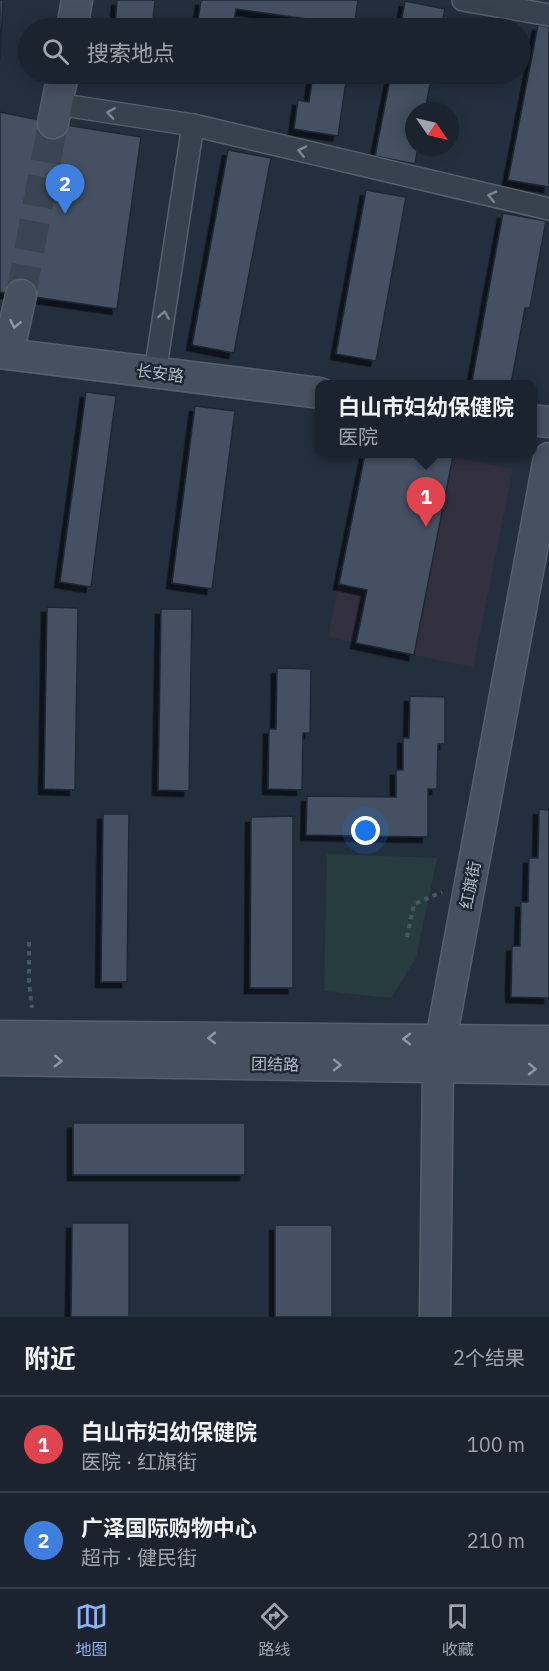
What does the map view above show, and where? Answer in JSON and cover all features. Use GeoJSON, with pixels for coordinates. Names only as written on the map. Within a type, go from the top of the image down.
{"type":"FeatureCollection","features":[{"type":"Feature","properties":{"kind":"street"},"geometry":{"type":"LineString","coordinates":[[74,18],[77,0]]}},
{"type":"Feature","properties":{"kind":"street"},"geometry":{"type":"LineString","coordinates":[[463,0],[549,15]]}},
{"type":"Feature","properties":{"kind":"street"},"geometry":{"type":"LineString","coordinates":[[61,84],[55,114],[193,125],[549,209]]}},
{"type":"Feature","properties":{"kind":"street"},"geometry":{"type":"LineString","coordinates":[[155,373],[193,125]]}},
{"type":"Feature","properties":{"kind":"street"},"geometry":{"type":"LineString","coordinates":[[4,353],[21,295]]}},
{"type":"Feature","properties":{"kind":"street","name":"长安路"},"geometry":{"type":"LineString","coordinates":[[4,353],[315,392]]}},
{"type":"Feature","properties":{"kind":"street","name":"红旗街"},"geometry":{"type":"LineString","coordinates":[[435,1317],[440,1053],[549,458]]}},
{"type":"Feature","properties":{"kind":"street","name":"团结路"},"geometry":{"type":"LineString","coordinates":[[0,1036],[440,1053],[549,1070]]}},
{"type":"Feature","properties":{"kind":"street","name":"团结路"},"geometry":{"type":"LineString","coordinates":[[0,1060],[440,1053],[549,1041]]}},
{"type":"Feature","properties":{"kind":"path"},"geometry":{"type":"LineString","coordinates":[[407,937],[414,904],[446,891]]}},
{"type":"Feature","properties":{"kind":"path"},"geometry":{"type":"LineString","coordinates":[[29,942],[29,982],[32,1008]]}},
{"type":"Feature","properties":{"kind":"shaded area"},"geometry":{"type":"Polygon","coordinates":[[[364,458],[458,458],[513,469],[473,667],[328,637],[364,458]]]}},
{"type":"Feature","properties":{"kind":"green space"},"geometry":{"type":"Polygon","coordinates":[[[327,854],[437,858],[416,958],[391,998],[324,991],[327,854]]]}},
{"type":"Feature","properties":{"kind":"building"},"geometry":{"type":"Polygon","coordinates":[[[0,0],[3,0],[0,60],[0,0]]]}},
{"type":"Feature","properties":{"kind":"building"},"geometry":{"type":"Polygon","coordinates":[[[117,0],[155,0],[153,18],[116,18],[117,0]]]}},
{"type":"Feature","properties":{"kind":"building"},"geometry":{"type":"Polygon","coordinates":[[[201,0],[358,0],[355,18],[300,18],[236,9],[235,18],[198,18],[201,0]]]}},
{"type":"Feature","properties":{"kind":"building"},"geometry":{"type":"Polygon","coordinates":[[[405,1],[445,9],[443,18],[402,18],[405,1]]]}},
{"type":"Feature","properties":{"kind":"building"},"geometry":{"type":"Polygon","coordinates":[[[538,25],[549,27],[549,187],[508,180],[527,84],[531,84],[531,61],[538,25]]]}},
{"type":"Feature","properties":{"kind":"building"},"geometry":{"type":"Polygon","coordinates":[[[312,84],[346,84],[338,136],[294,129],[298,100],[309,102],[312,84]]]}},
{"type":"Feature","properties":{"kind":"building"},"geometry":{"type":"Polygon","coordinates":[[[389,84],[430,84],[427,102],[405,102],[405,156],[416,156],[415,164],[375,156],[389,84]]]}},
{"type":"Feature","properties":{"kind":"building"},"geometry":{"type":"Polygon","coordinates":[[[0,112],[141,137],[117,309],[0,292],[0,112]]]}},
{"type":"Feature","properties":{"kind":"building"},"geometry":{"type":"Polygon","coordinates":[[[228,150],[271,158],[234,353],[192,345],[228,150]]]}},
{"type":"Feature","properties":{"kind":"building"},"geometry":{"type":"Polygon","coordinates":[[[366,190],[406,197],[376,361],[336,354],[366,190]]]}},
{"type":"Feature","properties":{"kind":"building"},"geometry":{"type":"Polygon","coordinates":[[[503,213],[546,221],[530,308],[525,308],[512,380],[472,380],[503,213]]]}},
{"type":"Feature","properties":{"kind":"building"},"geometry":{"type":"Polygon","coordinates":[[[86,392],[116,396],[91,587],[60,582],[86,392]]]}},
{"type":"Feature","properties":{"kind":"building"},"geometry":{"type":"Polygon","coordinates":[[[195,406],[235,411],[212,589],[172,583],[195,406]]]}},
{"type":"Feature","properties":{"kind":"building"},"geometry":{"type":"Polygon","coordinates":[[[364,458],[453,458],[414,655],[356,643],[367,590],[339,584],[364,458]]]}},
{"type":"Feature","properties":{"kind":"building"},"geometry":{"type":"Polygon","coordinates":[[[47,607],[78,608],[75,790],[44,789],[47,607]]]}},
{"type":"Feature","properties":{"kind":"building"},"geometry":{"type":"Polygon","coordinates":[[[161,609],[192,609],[189,791],[158,790],[161,609]]]}},
{"type":"Feature","properties":{"kind":"building"},"geometry":{"type":"Polygon","coordinates":[[[277,668],[311,669],[310,733],[303,733],[302,790],[268,789],[269,729],[276,729],[277,668]]]}},
{"type":"Feature","properties":{"kind":"building"},"geometry":{"type":"Polygon","coordinates":[[[410,696],[445,697],[445,744],[438,744],[437,789],[428,789],[428,837],[306,835],[307,796],[396,797],[396,770],[403,770],[403,738],[409,738],[410,696]]]}},
{"type":"Feature","properties":{"kind":"building"},"geometry":{"type":"Polygon","coordinates":[[[539,809],[549,810],[549,998],[511,997],[512,946],[520,946],[521,902],[528,902],[529,858],[538,858],[539,809]]]}},
{"type":"Feature","properties":{"kind":"building"},"geometry":{"type":"Polygon","coordinates":[[[103,814],[129,814],[127,982],[101,982],[103,814]]]}},
{"type":"Feature","properties":{"kind":"building"},"geometry":{"type":"Polygon","coordinates":[[[293,816],[293,988],[250,988],[251,817],[293,816]]]}},
{"type":"Feature","properties":{"kind":"building"},"geometry":{"type":"Polygon","coordinates":[[[73,1123],[245,1123],[245,1175],[73,1175],[73,1123]]]}},
{"type":"Feature","properties":{"kind":"building"},"geometry":{"type":"Polygon","coordinates":[[[72,1223],[129,1223],[129,1317],[71,1317],[72,1223]]]}},
{"type":"Feature","properties":{"kind":"building"},"geometry":{"type":"Polygon","coordinates":[[[275,1225],[332,1225],[332,1317],[275,1317],[275,1225]]]}},
{"type":"Feature","properties":{"kind":"tunnel"},"geometry":{"type":"LineString","coordinates":[[21,295],[53,123]]}},
{"type":"Feature","properties":{"kind":"place","name":"广泽国际购物中心"},"geometry":{"type":"Point","coordinates":[65,214]}},
{"type":"Feature","properties":{"kind":"place","name":"白山市妇幼保健院"},"geometry":{"type":"Point","coordinates":[426,527]}}]}
